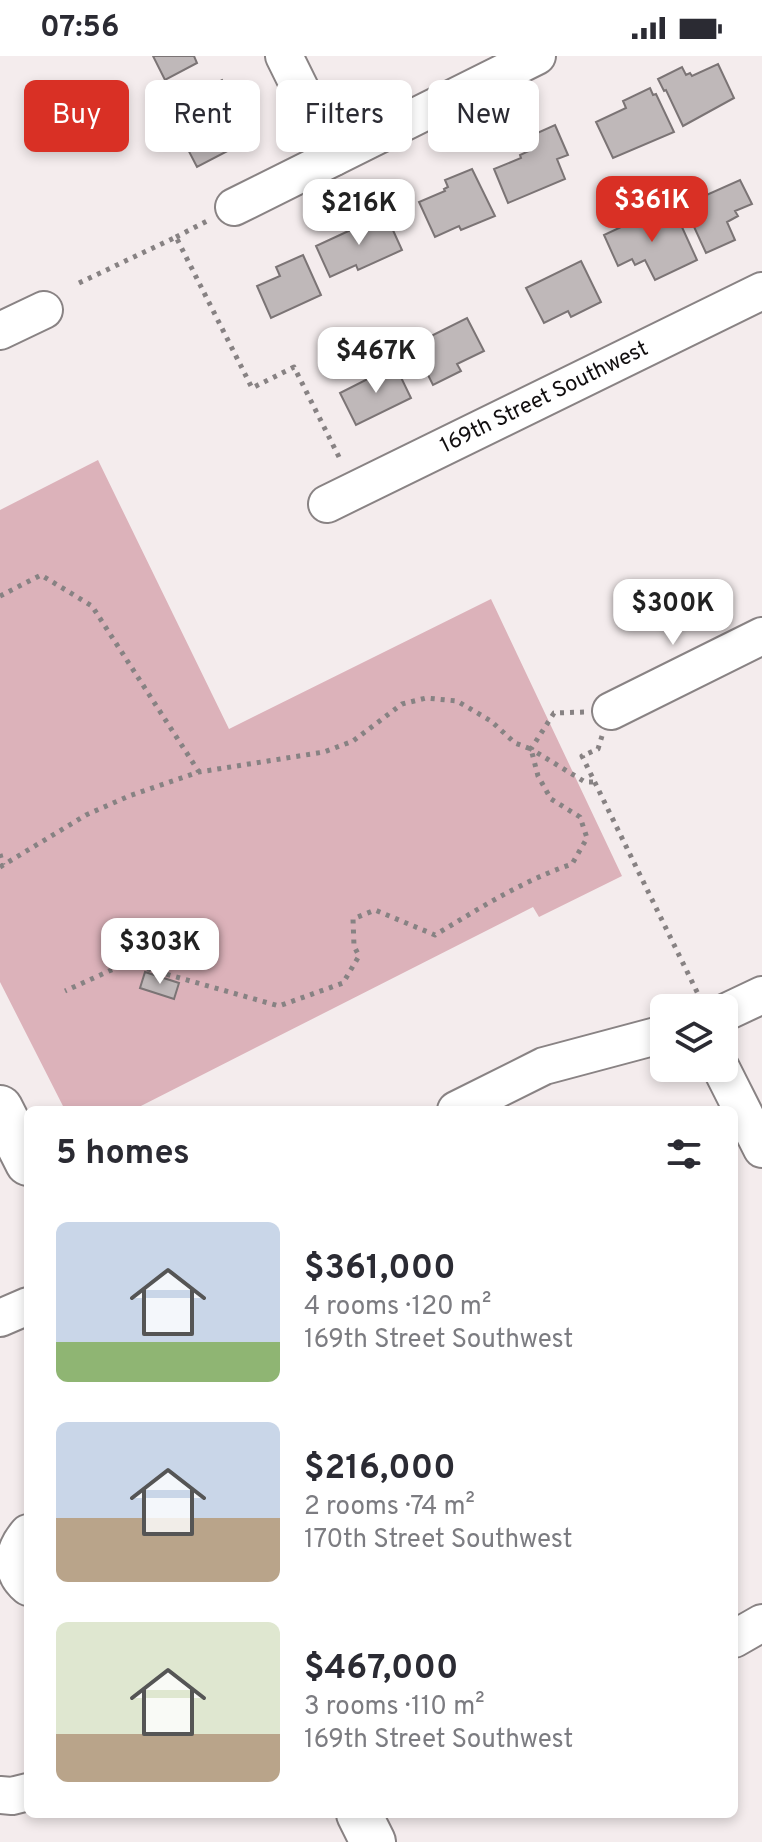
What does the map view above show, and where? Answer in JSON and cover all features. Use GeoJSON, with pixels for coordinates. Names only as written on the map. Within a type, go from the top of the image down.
{"type":"FeatureCollection","features":[{"type":"Feature","properties":{"kind":"main road"},"geometry":{"type":"LineString","coordinates":[[0,1108],[24,1155]]}},
{"type":"Feature","properties":{"kind":"main road"},"geometry":{"type":"LineString","coordinates":[[361,1818],[373,1842]]}},
{"type":"Feature","properties":{"kind":"street"},"geometry":{"type":"LineString","coordinates":[[284,56],[334,157]]}},
{"type":"Feature","properties":{"kind":"street"},"geometry":{"type":"LineString","coordinates":[[234,207],[537,56]]}},
{"type":"Feature","properties":{"kind":"street","name":"169th Street Southwest"},"geometry":{"type":"LineString","coordinates":[[327,504],[762,291]]}},
{"type":"Feature","properties":{"kind":"street"},"geometry":{"type":"LineString","coordinates":[[0,331],[44,310]]}},
{"type":"Feature","properties":{"kind":"street"},"geometry":{"type":"LineString","coordinates":[[611,711],[762,636]]}},
{"type":"Feature","properties":{"kind":"street"},"geometry":{"type":"LineString","coordinates":[[738,1006],[762,995]]}},
{"type":"Feature","properties":{"kind":"street"},"geometry":{"type":"LineString","coordinates":[[464,1106],[544,1066],[650,1038]]}},
{"type":"Feature","properties":{"kind":"street"},"geometry":{"type":"LineString","coordinates":[[728,1082],[762,1149]]}},
{"type":"Feature","properties":{"kind":"street"},"geometry":{"type":"LineString","coordinates":[[0,1318],[24,1308]]}},
{"type":"Feature","properties":{"kind":"street"},"geometry":{"type":"LineString","coordinates":[[24,1539],[14,1554],[15,1570],[24,1582]]}},
{"type":"Feature","properties":{"kind":"street"},"geometry":{"type":"LineString","coordinates":[[738,1637],[762,1623]]}},
{"type":"Feature","properties":{"kind":"street"},"geometry":{"type":"LineString","coordinates":[[0,1795],[24,1793]]}},
{"type":"Feature","properties":{"kind":"path"},"geometry":{"type":"LineString","coordinates":[[79,283],[176,237],[252,388],[294,367],[339,457]]}},
{"type":"Feature","properties":{"kind":"path"},"geometry":{"type":"LineString","coordinates":[[0,596],[41,575],[92,606],[199,772]]}},
{"type":"Feature","properties":{"kind":"path"},"geometry":{"type":"LineString","coordinates":[[0,854],[2,866],[86,815],[199,772],[324,752],[353,741],[402,704],[426,698],[457,701],[491,721],[515,743],[531,749],[585,782],[594,782]]}},
{"type":"Feature","properties":{"kind":"path"},"geometry":{"type":"LineString","coordinates":[[65,991],[118,967],[141,967],[279,1006],[343,983],[359,956],[354,946],[353,919],[375,910],[435,935],[516,886],[572,864],[587,838],[580,817],[551,799],[538,776],[531,749],[554,713],[611,711],[598,749],[582,756],[698,994]]}},
{"type":"Feature","properties":{"kind":"shaded area"},"geometry":{"type":"Polygon","coordinates":[[[98,460],[229,729],[491,599],[622,876],[539,917],[533,907],[141,1106],[63,1106],[0,982],[0,510],[98,460]]]}},
{"type":"Feature","properties":{"kind":"building"},"geometry":{"type":"Polygon","coordinates":[[[153,56],[194,56],[197,63],[165,80],[153,56]]]}},
{"type":"Feature","properties":{"kind":"building"},"geometry":{"type":"Polygon","coordinates":[[[718,64],[734,98],[683,126],[658,79],[682,67],[686,75],[690,73],[692,76],[718,64]]]}},
{"type":"Feature","properties":{"kind":"building"},"geometry":{"type":"Polygon","coordinates":[[[650,88],[674,132],[613,158],[596,122],[626,108],[623,101],[650,88]]]}},
{"type":"Feature","properties":{"kind":"building"},"geometry":{"type":"Polygon","coordinates":[[[555,125],[568,155],[557,159],[565,179],[508,203],[494,169],[521,158],[520,155],[527,152],[539,152],[539,132],[555,125]]]}},
{"type":"Feature","properties":{"kind":"building"},"geometry":{"type":"Polygon","coordinates":[[[189,152],[226,152],[197,167],[189,152]]]}},
{"type":"Feature","properties":{"kind":"building"},"geometry":{"type":"Polygon","coordinates":[[[472,169],[495,216],[461,230],[459,226],[435,237],[419,202],[445,191],[448,187],[445,180],[472,169]]]}},
{"type":"Feature","properties":{"kind":"building"},"geometry":{"type":"Polygon","coordinates":[[[740,180],[752,204],[735,211],[738,216],[727,222],[735,240],[706,253],[684,205],[740,180]]]}},
{"type":"Feature","properties":{"kind":"building"},"geometry":{"type":"Polygon","coordinates":[[[657,210],[663,221],[676,214],[697,260],[655,280],[645,260],[635,265],[632,259],[618,266],[604,235],[657,210]]]}},
{"type":"Feature","properties":{"kind":"building"},"geometry":{"type":"Polygon","coordinates":[[[387,217],[402,250],[358,270],[356,265],[330,277],[316,246],[368,222],[369,225],[387,217]]]}},
{"type":"Feature","properties":{"kind":"building"},"geometry":{"type":"Polygon","coordinates":[[[303,255],[321,295],[271,318],[257,286],[280,276],[276,267],[303,255]]]}},
{"type":"Feature","properties":{"kind":"building"},"geometry":{"type":"Polygon","coordinates":[[[581,261],[601,302],[571,317],[568,311],[544,323],[526,288],[581,261]]]}},
{"type":"Feature","properties":{"kind":"building"},"geometry":{"type":"Polygon","coordinates":[[[467,318],[484,351],[457,364],[461,371],[433,385],[413,345],[467,318]]]}},
{"type":"Feature","properties":{"kind":"building"},"geometry":{"type":"Polygon","coordinates":[[[395,365],[411,398],[356,425],[340,393],[395,365]]]}},
{"type":"Feature","properties":{"kind":"building"},"geometry":{"type":"Polygon","coordinates":[[[145,972],[179,983],[174,999],[140,988],[145,972]]]}}]}
